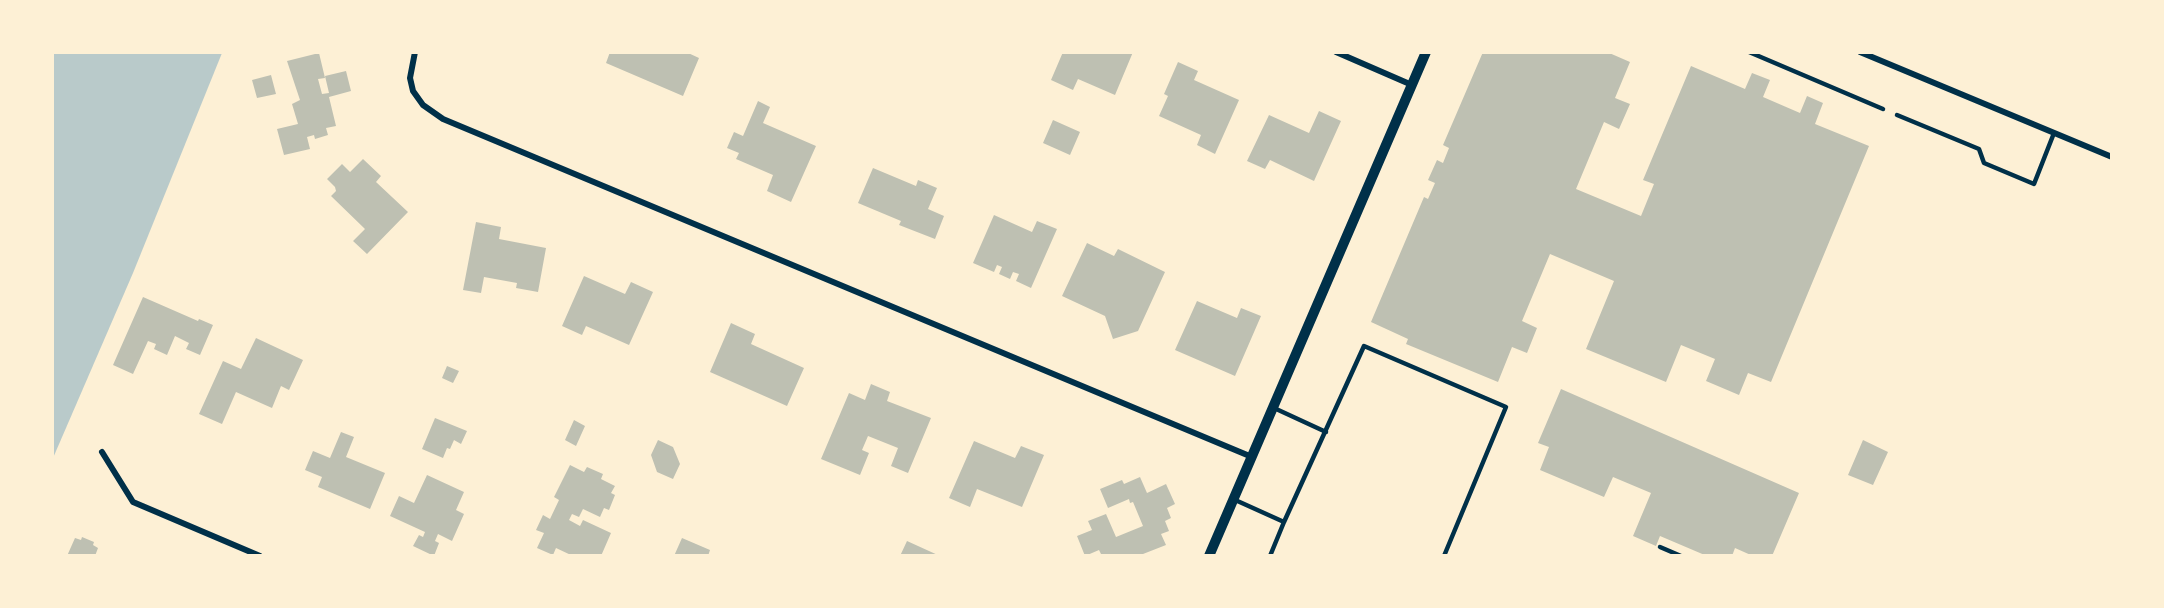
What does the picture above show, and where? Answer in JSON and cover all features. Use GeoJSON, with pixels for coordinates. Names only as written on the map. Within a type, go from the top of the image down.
{"type":"FeatureCollection","features":[{"type":"Feature","properties":{"kind":"street"},"geometry":{"type":"LineString","coordinates":[[415,52],[411,85],[416,97],[443,119],[1252,457]]}},
{"type":"Feature","properties":{"kind":"street"},"geometry":{"type":"LineString","coordinates":[[1336,52],[1412,85]]}},
{"type":"Feature","properties":{"kind":"street"},"geometry":{"type":"LineString","coordinates":[[1209,555],[1426,52]]}},
{"type":"Feature","properties":{"kind":"street"},"geometry":{"type":"LineString","coordinates":[[1860,52],[2112,158]]}},
{"type":"Feature","properties":{"kind":"street"},"geometry":{"type":"LineString","coordinates":[[102,452],[133,502],[260,555]]}},
{"type":"Feature","properties":{"kind":"lane"},"geometry":{"type":"LineString","coordinates":[[1749,52],[1882,109]]}},
{"type":"Feature","properties":{"kind":"lane"},"geometry":{"type":"LineString","coordinates":[[1897,115],[1979,149],[1984,163],[2034,184],[2054,133]]}},
{"type":"Feature","properties":{"kind":"lane"},"geometry":{"type":"LineString","coordinates":[[1270,555],[1364,346],[1506,407],[1444,555]]}},
{"type":"Feature","properties":{"kind":"lane"},"geometry":{"type":"LineString","coordinates":[[1273,408],[1326,432]]}},
{"type":"Feature","properties":{"kind":"lane"},"geometry":{"type":"LineString","coordinates":[[1233,499],[1284,522]]}},
{"type":"Feature","properties":{"kind":"lane"},"geometry":{"type":"LineString","coordinates":[[1660,547],[1681,555]]}},
{"type":"Feature","properties":{"kind":"shaded area"},"geometry":{"type":"Polygon","coordinates":[[[53,52],[222,53],[133,273],[53,458],[53,52]]]}},
{"type":"Feature","properties":{"kind":"building"},"geometry":{"type":"Polygon","coordinates":[[[610,52],[686,52],[699,58],[683,96],[606,63],[610,52]]]}},
{"type":"Feature","properties":{"kind":"building"},"geometry":{"type":"Polygon","coordinates":[[[1063,52],[1133,52],[1115,95],[1078,79],[1073,90],[1051,80],[1063,52]]]}},
{"type":"Feature","properties":{"kind":"building"},"geometry":{"type":"Polygon","coordinates":[[[1483,52],[1607,52],[1630,62],[1615,98],[1630,104],[1619,129],[1604,122],[1576,189],[1641,216],[1654,184],[1643,180],[1691,66],[1745,89],[1752,73],[1770,80],[1763,97],[1800,113],[1807,96],[1823,103],[1815,124],[1869,146],[1771,382],[1748,373],[1739,395],[1706,381],[1715,359],[1681,345],[1666,382],[1586,349],[1614,281],[1550,254],[1522,321],[1537,328],[1527,353],[1512,347],[1498,382],[1406,344],[1408,339],[1371,322],[1424,197],[1428,199],[1435,183],[1428,180],[1437,160],[1443,163],[1449,148],[1443,145],[1483,52]]]}},
{"type":"Feature","properties":{"kind":"building"},"geometry":{"type":"Polygon","coordinates":[[[319,53],[325,78],[318,79],[322,94],[329,93],[325,76],[346,71],[351,91],[329,97],[336,126],[326,128],[328,135],[315,139],[314,135],[307,137],[310,149],[284,155],[277,129],[298,124],[292,104],[300,100],[287,61],[319,53]]]}},
{"type":"Feature","properties":{"kind":"building"},"geometry":{"type":"Polygon","coordinates":[[[1178,62],[1198,71],[1194,80],[1239,100],[1215,154],[1197,145],[1201,135],[1159,116],[1168,96],[1164,94],[1178,62]]]}},
{"type":"Feature","properties":{"kind":"building"},"geometry":{"type":"Polygon","coordinates":[[[271,75],[276,94],[257,98],[252,80],[271,75]]]}},
{"type":"Feature","properties":{"kind":"building"},"geometry":{"type":"Polygon","coordinates":[[[758,101],[770,107],[763,123],[816,146],[791,202],[767,191],[773,175],[736,159],[739,153],[727,148],[734,132],[743,136],[758,101]]]}},
{"type":"Feature","properties":{"kind":"building"},"geometry":{"type":"Polygon","coordinates":[[[1319,111],[1341,121],[1314,181],[1270,160],[1265,169],[1247,161],[1269,115],[1309,133],[1319,111]]]}},
{"type":"Feature","properties":{"kind":"building"},"geometry":{"type":"Polygon","coordinates":[[[1053,120],[1080,132],[1070,155],[1043,143],[1053,120]]]}},
{"type":"Feature","properties":{"kind":"building"},"geometry":{"type":"Polygon","coordinates":[[[363,159],[381,176],[376,182],[408,212],[367,254],[353,241],[365,229],[331,196],[336,191],[327,179],[342,164],[350,172],[363,159]]]}},
{"type":"Feature","properties":{"kind":"building"},"geometry":{"type":"Polygon","coordinates":[[[873,168],[916,186],[918,180],[937,188],[928,209],[944,216],[935,239],[899,225],[901,221],[858,203],[873,168]]]}},
{"type":"Feature","properties":{"kind":"building"},"geometry":{"type":"Polygon","coordinates":[[[994,215],[1032,232],[1037,221],[1057,229],[1031,288],[1016,281],[1019,274],[1013,272],[1010,279],[999,274],[1002,267],[997,265],[994,272],[973,263],[994,215]]]}},
{"type":"Feature","properties":{"kind":"building"},"geometry":{"type":"Polygon","coordinates":[[[476,222],[501,227],[499,239],[546,248],[538,292],[516,288],[517,283],[484,277],[481,293],[463,290],[476,222]]]}},
{"type":"Feature","properties":{"kind":"building"},"geometry":{"type":"Polygon","coordinates":[[[1087,243],[1114,256],[1118,249],[1165,272],[1138,331],[1113,339],[1105,316],[1062,296],[1087,243]]]}},
{"type":"Feature","properties":{"kind":"building"},"geometry":{"type":"Polygon","coordinates":[[[584,276],[625,294],[631,282],[653,292],[629,345],[586,326],[582,335],[562,326],[584,276]]]}},
{"type":"Feature","properties":{"kind":"building"},"geometry":{"type":"Polygon","coordinates":[[[143,297],[198,321],[199,319],[213,325],[200,355],[186,349],[189,343],[175,336],[167,355],[154,349],[156,344],[148,341],[133,374],[113,365],[143,297]]]}},
{"type":"Feature","properties":{"kind":"building"},"geometry":{"type":"Polygon","coordinates":[[[1197,301],[1237,318],[1241,308],[1261,316],[1235,376],[1175,350],[1197,301]]]}},
{"type":"Feature","properties":{"kind":"building"},"geometry":{"type":"Polygon","coordinates":[[[731,323],[755,334],[751,344],[804,368],[787,406],[710,372],[731,323]]]}},
{"type":"Feature","properties":{"kind":"building"},"geometry":{"type":"Polygon","coordinates":[[[256,338],[303,360],[289,390],[281,386],[272,408],[236,392],[222,424],[199,414],[223,361],[241,369],[256,338]]]}},
{"type":"Feature","properties":{"kind":"building"},"geometry":{"type":"Polygon","coordinates":[[[447,366],[459,371],[453,383],[442,378],[447,366]]]}},
{"type":"Feature","properties":{"kind":"building"},"geometry":{"type":"Polygon","coordinates":[[[871,384],[890,392],[887,401],[931,418],[908,473],[891,466],[898,448],[868,436],[862,450],[869,453],[860,475],[821,459],[849,393],[865,400],[871,384]]]}},
{"type":"Feature","properties":{"kind":"building"},"geometry":{"type":"Polygon","coordinates":[[[1561,389],[1799,493],[1772,556],[1753,556],[1735,548],[1732,556],[1707,556],[1660,536],[1656,546],[1633,536],[1651,493],[1613,477],[1604,497],[1540,470],[1549,447],[1538,443],[1561,389]]]}},
{"type":"Feature","properties":{"kind":"building"},"geometry":{"type":"Polygon","coordinates":[[[435,418],[467,431],[461,444],[454,440],[450,449],[447,448],[443,458],[422,449],[435,418]]]}},
{"type":"Feature","properties":{"kind":"building"},"geometry":{"type":"Polygon","coordinates":[[[574,420],[585,426],[576,446],[565,440],[574,420]]]}},
{"type":"Feature","properties":{"kind":"building"},"geometry":{"type":"Polygon","coordinates":[[[341,432],[354,437],[346,457],[385,473],[370,509],[318,487],[322,477],[305,470],[313,451],[330,458],[341,432]]]}},
{"type":"Feature","properties":{"kind":"building"},"geometry":{"type":"Polygon","coordinates":[[[658,440],[673,447],[680,464],[673,479],[657,472],[651,455],[658,440]]]}},
{"type":"Feature","properties":{"kind":"building"},"geometry":{"type":"Polygon","coordinates":[[[1863,440],[1888,452],[1873,485],[1848,475],[1863,440]]]}},
{"type":"Feature","properties":{"kind":"building"},"geometry":{"type":"Polygon","coordinates":[[[974,441],[1015,458],[1021,446],[1044,455],[1022,507],[977,489],[970,507],[949,498],[974,441]]]}},
{"type":"Feature","properties":{"kind":"building"},"geometry":{"type":"Polygon","coordinates":[[[570,465],[584,472],[587,467],[603,474],[601,479],[615,486],[611,493],[615,495],[609,510],[604,508],[600,517],[583,509],[579,517],[572,514],[569,520],[580,526],[583,520],[611,533],[601,556],[573,556],[556,548],[553,555],[537,548],[544,533],[536,530],[543,515],[550,519],[559,500],[554,497],[570,465]]]}},
{"type":"Feature","properties":{"kind":"building"},"geometry":{"type":"Polygon","coordinates":[[[427,475],[464,492],[456,510],[464,514],[452,541],[438,534],[435,541],[439,543],[434,556],[413,546],[419,535],[423,537],[425,532],[390,516],[399,496],[414,503],[427,475]]]}},
{"type":"Feature","properties":{"kind":"building"},"geometry":{"type":"Polygon","coordinates":[[[1140,477],[1147,493],[1166,484],[1175,504],[1167,508],[1171,518],[1165,521],[1169,531],[1161,534],[1166,545],[1144,555],[1096,555],[1101,554],[1099,550],[1085,556],[1077,536],[1092,530],[1088,521],[1106,514],[1116,537],[1143,526],[1133,502],[1130,503],[1129,499],[1108,508],[1100,489],[1122,480],[1124,484],[1140,477]]]}},
{"type":"Feature","properties":{"kind":"building"},"geometry":{"type":"Polygon","coordinates":[[[82,537],[94,542],[93,545],[98,548],[95,556],[67,556],[75,538],[81,540],[82,537]]]}},
{"type":"Feature","properties":{"kind":"building"},"geometry":{"type":"Polygon","coordinates":[[[682,538],[710,550],[708,556],[674,556],[682,538]]]}},
{"type":"Feature","properties":{"kind":"building"},"geometry":{"type":"Polygon","coordinates":[[[907,541],[940,556],[900,556],[907,541]]]}}]}
